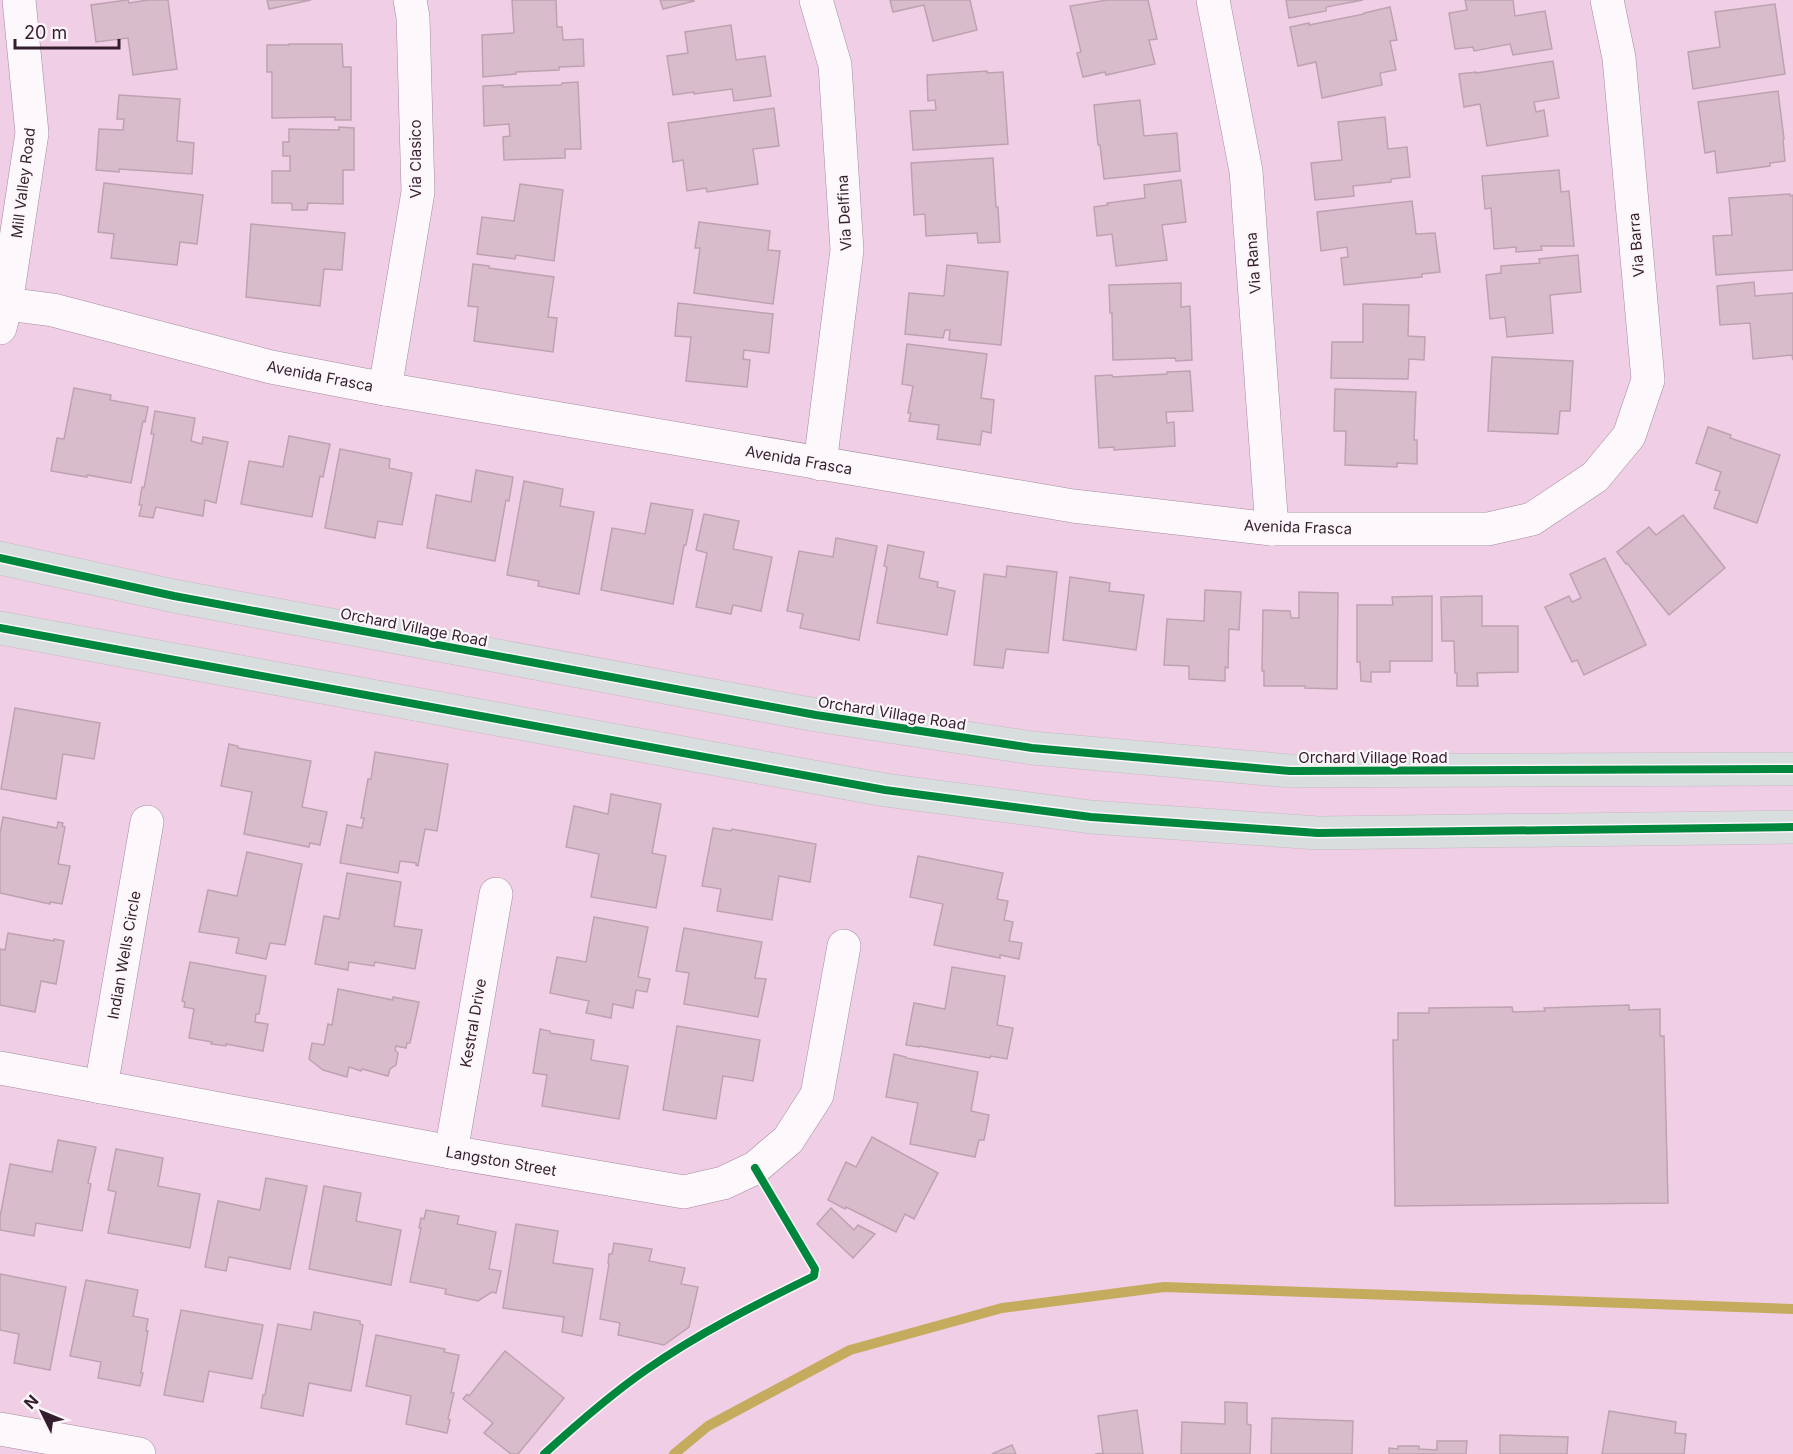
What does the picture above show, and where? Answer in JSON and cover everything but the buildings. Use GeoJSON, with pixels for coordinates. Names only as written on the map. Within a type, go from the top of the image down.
{"type":"FeatureCollection","features":[{"type":"Feature","properties":{"kind":"main road","name":"Orchard Village Road"},"geometry":{"type":"LineString","coordinates":[[0,558],[174,596],[816,715],[1032,748],[1290,771],[1793,769]]}},
{"type":"Feature","properties":{"kind":"main road"},"geometry":{"type":"LineString","coordinates":[[0,628],[885,790],[1091,817],[1318,833],[1793,827]]}},
{"type":"Feature","properties":{"kind":"street","name":"Mill Valley Road"},"geometry":{"type":"LineString","coordinates":[[2,312],[32,133],[19,0]]}},
{"type":"Feature","properties":{"kind":"street","name":"Via Clasico"},"geometry":{"type":"LineString","coordinates":[[385,388],[418,192],[413,17],[410,0]]}},
{"type":"Feature","properties":{"kind":"street","name":"Via Delfina"},"geometry":{"type":"LineString","coordinates":[[816,0],[835,65],[847,250],[820,464]]}},
{"type":"Feature","properties":{"kind":"street","name":"Via Rana"},"geometry":{"type":"LineString","coordinates":[[1213,0],[1246,171],[1272,529]]}},
{"type":"Feature","properties":{"kind":"street","name":"Via Barra"},"geometry":{"type":"LineString","coordinates":[[1595,477],[1629,436],[1648,380],[1619,58],[1607,0]]}},
{"type":"Feature","properties":{"kind":"street","name":"Avenida Frasca"},"geometry":{"type":"LineString","coordinates":[[2,312],[53,310],[271,367],[820,464],[1073,506],[1272,529],[1488,529],[1532,519],[1595,477]]}},
{"type":"Feature","properties":{"kind":"street","name":"Indian Wells Circle"},"geometry":{"type":"LineString","coordinates":[[101,1087],[147,822]]}},
{"type":"Feature","properties":{"kind":"street","name":"Kestral Drive"},"geometry":{"type":"LineString","coordinates":[[451,1152],[496,894]]}},
{"type":"Feature","properties":{"kind":"street","name":"Langston Street"},"geometry":{"type":"LineString","coordinates":[[0,1068],[451,1152],[684,1192],[723,1183],[755,1168],[788,1140],[817,1095],[844,946]]}},
{"type":"Feature","properties":{"kind":"street"},"geometry":{"type":"LineString","coordinates":[[0,1429],[139,1454]]}},
{"type":"Feature","properties":{"kind":"waterway"},"geometry":{"type":"LineString","coordinates":[[674,1454],[708,1426],[850,1350],[1002,1308],[1164,1287],[1793,1309]]}},
{"type":"Feature","properties":{"kind":"cycle path"},"geometry":{"type":"LineString","coordinates":[[0,558],[174,596],[816,715],[1032,748],[1290,771],[1793,769]]}},
{"type":"Feature","properties":{"kind":"cycle path"},"geometry":{"type":"LineString","coordinates":[[0,628],[885,790],[1091,817],[1318,833],[1793,827]]}},
{"type":"Feature","properties":{"kind":"cycle path"},"geometry":{"type":"LineString","coordinates":[[544,1454],[607,1400],[666,1356],[728,1320],[814,1276],[815,1269],[755,1168]]}}]}
